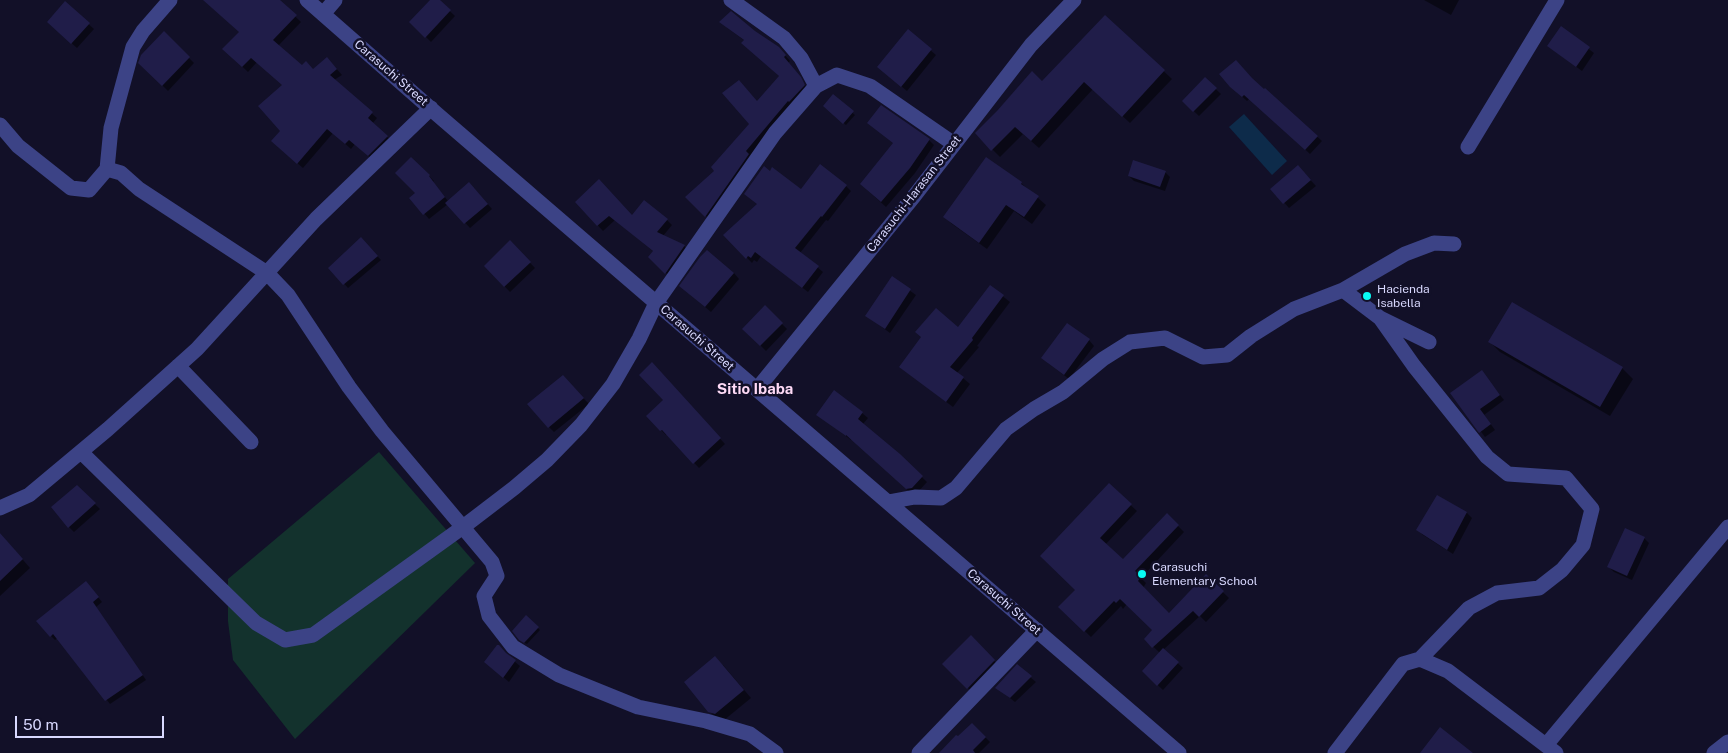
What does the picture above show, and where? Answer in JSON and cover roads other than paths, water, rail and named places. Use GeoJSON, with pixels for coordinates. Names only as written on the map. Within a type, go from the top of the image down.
{"type":"FeatureCollection","features":[{"type":"Feature","properties":{"kind":"street"},"geometry":{"type":"LineString","coordinates":[[0,125],[18,146],[71,188],[89,190],[106,169],[111,128],[133,47],[143,31],[170,0]]}},
{"type":"Feature","properties":{"kind":"street","name":"Carasuchi Street"},"geometry":{"type":"LineString","coordinates":[[307,0],[1179,753]]}},
{"type":"Feature","properties":{"kind":"street"},"geometry":{"type":"LineString","coordinates":[[323,14],[335,0]]}},
{"type":"Feature","properties":{"kind":"street"},"geometry":{"type":"LineString","coordinates":[[732,0],[784,38],[801,58],[816,86]]}},
{"type":"Feature","properties":{"kind":"street","name":"Carasuchi-Harasan Street"},"geometry":{"type":"LineString","coordinates":[[757,389],[914,195],[1031,45],[1074,0]]}},
{"type":"Feature","properties":{"kind":"street"},"geometry":{"type":"LineString","coordinates":[[1468,148],[1557,0]]}},
{"type":"Feature","properties":{"kind":"street"},"geometry":{"type":"LineString","coordinates":[[81,452],[256,623],[285,640],[313,635],[464,527],[514,488],[547,460],[581,425],[613,384],[639,339],[656,303],[775,133],[816,86],[837,75],[870,86],[954,144]]}},
{"type":"Feature","properties":{"kind":"street"},"geometry":{"type":"LineString","coordinates":[[0,508],[29,495],[81,452],[197,349],[316,219],[431,108]]}},
{"type":"Feature","properties":{"kind":"street"},"geometry":{"type":"LineString","coordinates":[[106,169],[121,173],[139,189],[267,272],[288,295],[349,387],[382,431],[492,562],[496,576],[484,596],[489,616],[513,647],[559,675],[638,707],[706,721],[750,734],[776,753]]}},
{"type":"Feature","properties":{"kind":"street"},"geometry":{"type":"LineString","coordinates":[[888,502],[915,497],[940,498],[956,488],[1006,429],[1034,409],[1063,392],[1103,359],[1130,342],[1165,338],[1203,357],[1227,355],[1251,336],[1294,309],[1343,290],[1405,254],[1434,243],[1454,244]]}},
{"type":"Feature","properties":{"kind":"street"},"geometry":{"type":"LineString","coordinates":[[1343,290],[1380,318],[1429,342]]}},
{"type":"Feature","properties":{"kind":"street"},"geometry":{"type":"LineString","coordinates":[[1335,753],[1403,664],[1420,659],[1468,608],[1497,593],[1538,588],[1562,570],[1583,545],[1592,509],[1566,478],[1508,474],[1487,457],[1414,366],[1380,318]]}},
{"type":"Feature","properties":{"kind":"street"},"geometry":{"type":"LineString","coordinates":[[178,366],[251,442]]}},
{"type":"Feature","properties":{"kind":"street"},"geometry":{"type":"LineString","coordinates":[[1420,659],[1448,671],[1551,749],[1728,527]]}},
{"type":"Feature","properties":{"kind":"street"},"geometry":{"type":"LineString","coordinates":[[918,753],[1037,630]]}},
{"type":"Feature","properties":{"kind":"street"},"geometry":{"type":"LineString","coordinates":[[1714,753],[1728,742]]}},
{"type":"Feature","properties":{"kind":"water"},"geometry":{"type":"Polygon","coordinates":[[[1244,114],[1287,161],[1272,175],[1229,127],[1244,114]]]}},
{"type":"Feature","properties":{"kind":"place","name":"Hacienda Isabella"},"geometry":{"type":"Point","coordinates":[1367,296]}},
{"type":"Feature","properties":{"kind":"place","name":"Carasuchi Elementary School"},"geometry":{"type":"Point","coordinates":[1142,574]}},
{"type":"Feature","properties":{"kind":"district","name":"Sitio Ibaba"},"geometry":{"type":"Point","coordinates":[755,389]}}]}
